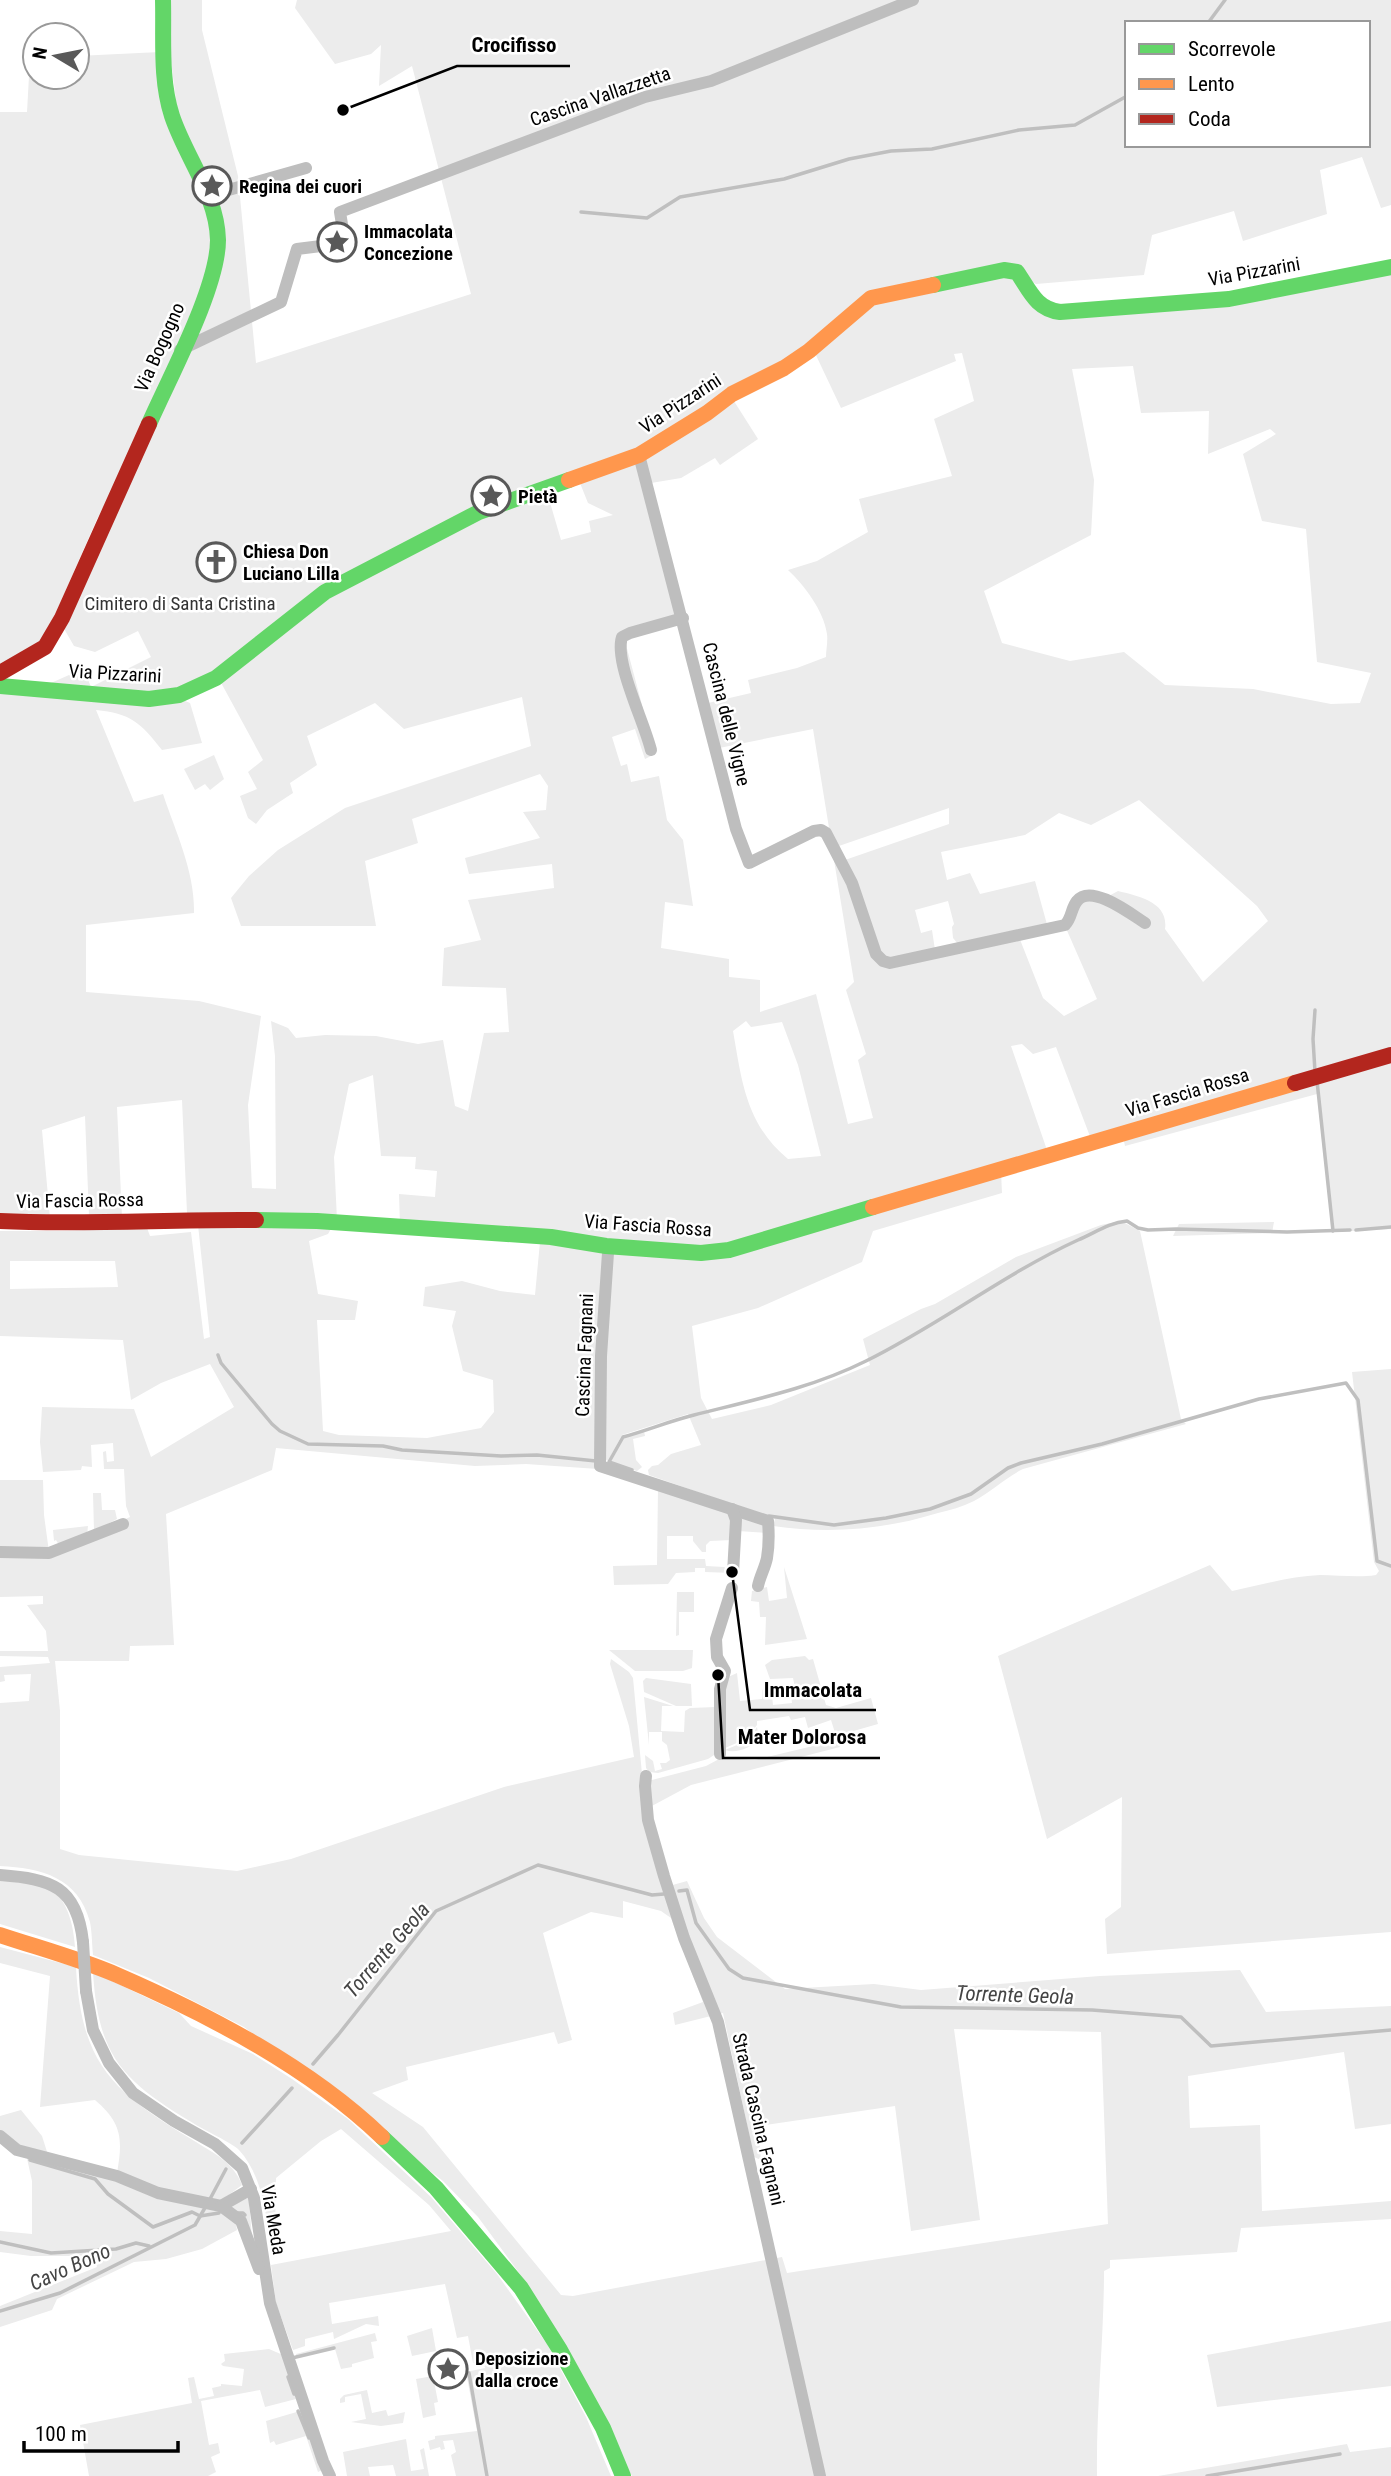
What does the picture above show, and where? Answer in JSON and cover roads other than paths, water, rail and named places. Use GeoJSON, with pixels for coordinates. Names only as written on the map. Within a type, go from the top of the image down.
{"type":"FeatureCollection","features":[{"type":"Feature","properties":{"kind":"main road","name":"Via Bogogno"},"geometry":{"type":"LineString","coordinates":[[0,673],[45,647],[62,618],[214,272],[218,241],[216,223],[207,196],[181,141],[168,100],[163,0]]}},
{"type":"Feature","properties":{"kind":"main road","name":"Via Pizzarini"},"geometry":{"type":"LineString","coordinates":[[0,686],[149,699],[179,695],[216,678],[325,592],[479,512],[639,455],[707,413],[732,394],[809,352],[871,298],[1004,270],[1017,272],[1038,305],[1046,311],[1060,312],[1229,299],[1391,267]]}},
{"type":"Feature","properties":{"kind":"main road","name":"Via Fascia Rossa"},"geometry":{"type":"LineString","coordinates":[[0,1222],[192,1219],[317,1221],[551,1237],[606,1246],[701,1254],[729,1250],[1391,1055]]}},
{"type":"Feature","properties":{"kind":"main road"},"geometry":{"type":"LineString","coordinates":[[0,1935],[115,1974],[219,2024],[306,2076],[372,2127],[436,2188],[521,2288],[560,2350],[603,2428],[622,2476]]}},
{"type":"Feature","properties":{"kind":"street","name":"Cascina Vallazzetta"},"geometry":{"type":"LineString","coordinates":[[180,350],[281,302],[297,249],[345,243],[340,213],[645,97],[711,81],[912,0]]}},
{"type":"Feature","properties":{"kind":"street"},"geometry":{"type":"LineString","coordinates":[[207,196],[306,168]]}},
{"type":"Feature","properties":{"kind":"street","name":"Cascina delle Vigne"},"geometry":{"type":"LineString","coordinates":[[639,455],[736,829],[749,863],[803,835],[821,830],[833,843],[862,908],[876,954],[883,961],[900,961],[1065,925],[1079,899],[1086,895],[1104,899],[1145,923]]}},
{"type":"Feature","properties":{"kind":"street"},"geometry":{"type":"LineString","coordinates":[[651,750],[622,667],[620,644],[622,637],[630,633],[683,618]]}},
{"type":"Feature","properties":{"kind":"street","name":"Cascina Fagnani"},"geometry":{"type":"LineString","coordinates":[[606,1246],[608,1253],[601,1356],[600,1466],[732,1509]]}},
{"type":"Feature","properties":{"kind":"street"},"geometry":{"type":"LineString","coordinates":[[732,1509],[736,1520],[733,1573]]}},
{"type":"Feature","properties":{"kind":"street"},"geometry":{"type":"LineString","coordinates":[[732,1509],[768,1521],[768,1555],[758,1586]]}},
{"type":"Feature","properties":{"kind":"street"},"geometry":{"type":"LineString","coordinates":[[0,1552],[49,1553],[123,1524]]}},
{"type":"Feature","properties":{"kind":"street"},"geometry":{"type":"LineString","coordinates":[[720,1755],[720,1689],[725,1671],[717,1657],[716,1639],[732,1588]]}},
{"type":"Feature","properties":{"kind":"street","name":"Strada Cascina Fagnani"},"geometry":{"type":"LineString","coordinates":[[646,1776],[648,1820],[664,1877],[684,1938],[718,2022],[820,2476]]}},
{"type":"Feature","properties":{"kind":"street","name":"Via Meda"},"geometry":{"type":"LineString","coordinates":[[0,1875],[34,1878],[59,1889],[74,1905],[80,1920],[86,1991],[93,2030],[109,2063],[134,2093],[232,2157],[242,2168],[251,2189],[266,2284],[302,2400],[330,2476]]}},
{"type":"Feature","properties":{"kind":"street"},"geometry":{"type":"LineString","coordinates":[[0,2136],[18,2150],[117,2176],[158,2193],[211,2205],[241,2221],[266,2284]]}},
{"type":"Feature","properties":{"kind":"street"},"geometry":{"type":"LineString","coordinates":[[211,2205],[251,2189]]}},
{"type":"Feature","properties":{"kind":"waterway"},"geometry":{"type":"LineString","coordinates":[[1209,21],[1225,0]]}},
{"type":"Feature","properties":{"kind":"waterway"},"geometry":{"type":"LineString","coordinates":[[581,212],[647,218],[680,197],[784,179],[849,159],[891,151],[932,149],[1019,130],[1075,125],[1125,97]]}},
{"type":"Feature","properties":{"kind":"waterway"},"geometry":{"type":"LineString","coordinates":[[1313,1072],[1315,1010]]}},
{"type":"Feature","properties":{"kind":"waterway"},"geometry":{"type":"LineString","coordinates":[[1317,1081],[1333,1231]]}},
{"type":"Feature","properties":{"kind":"waterway"},"geometry":{"type":"LineString","coordinates":[[632,1470],[609,1462],[623,1437],[685,1417],[782,1392],[846,1370],[920,1332],[1051,1253],[1114,1224],[1127,1221],[1138,1228],[1148,1230],[1350,1230]]}},
{"type":"Feature","properties":{"kind":"waterway"},"geometry":{"type":"LineString","coordinates":[[1356,1230],[1391,1227]]}},
{"type":"Feature","properties":{"kind":"waterway"},"geometry":{"type":"LineString","coordinates":[[218,1355],[221,1363],[272,1424],[280,1431],[308,1444],[383,1446],[402,1450],[501,1456],[537,1455],[596,1461]]}},
{"type":"Feature","properties":{"kind":"waterway"},"geometry":{"type":"LineString","coordinates":[[769,1516],[834,1525],[930,1509],[971,1494],[1008,1468],[1021,1463],[1102,1444],[1259,1399],[1346,1383],[1358,1400],[1377,1561],[1391,1566]]}},
{"type":"Feature","properties":{"kind":"waterway","name":"Torrente Geola"},"geometry":{"type":"LineString","coordinates":[[313,2064],[436,1911],[538,1865],[652,1895],[664,1894]]}},
{"type":"Feature","properties":{"kind":"waterway","name":"Torrente Geola"},"geometry":{"type":"LineString","coordinates":[[679,1891],[687,1890],[696,1923],[729,1969],[743,1978],[901,2007],[1092,2010],[1181,2017],[1211,2046],[1391,2030]]}},
{"type":"Feature","properties":{"kind":"waterway","name":"Torrente Geola"},"geometry":{"type":"LineString","coordinates":[[242,2143],[292,2088]]}},
{"type":"Feature","properties":{"kind":"waterway"},"geometry":{"type":"LineString","coordinates":[[30,2160],[95,2179],[108,2194],[153,2227],[192,2212],[200,2216],[219,2213]]}},
{"type":"Feature","properties":{"kind":"waterway","name":"Torrente Geola"},"geometry":{"type":"LineString","coordinates":[[210,2199],[226,2169]]}},
{"type":"Feature","properties":{"kind":"waterway","name":"Cavo Bono"},"geometry":{"type":"LineString","coordinates":[[0,2311],[60,2293],[195,2225],[206,2206]]}},
{"type":"Feature","properties":{"kind":"waterway"},"geometry":{"type":"LineString","coordinates":[[238,2213],[245,2215]]}},
{"type":"Feature","properties":{"kind":"waterway","name":"Torrente Geola"},"geometry":{"type":"LineString","coordinates":[[0,2242],[51,2253],[116,2249],[136,2243],[149,2246]]}},
{"type":"Feature","properties":{"kind":"waterway"},"geometry":{"type":"LineString","coordinates":[[292,2358],[334,2348]]}},
{"type":"Feature","properties":{"kind":"waterway"},"geometry":{"type":"LineString","coordinates":[[469,2373],[487,2476]]}},
{"type":"Feature","properties":{"kind":"waterway"},"geometry":{"type":"LineString","coordinates":[[288,2377],[294,2394]]}},
{"type":"Feature","properties":{"kind":"waterway"},"geometry":{"type":"LineString","coordinates":[[298,2411],[309,2438]]}},
{"type":"Feature","properties":{"kind":"waterway"},"geometry":{"type":"LineString","coordinates":[[1207,2476],[1340,2454]]}},
{"type":"Feature","properties":{"kind":"place","name":"Crocifisso"},"geometry":{"type":"Point","coordinates":[343,110]}},
{"type":"Feature","properties":{"kind":"place","name":"Regina dei cuori"},"geometry":{"type":"Point","coordinates":[212,186]}},
{"type":"Feature","properties":{"kind":"place","name":"Immacolata Concezione"},"geometry":{"type":"Point","coordinates":[337,242]}},
{"type":"Feature","properties":{"kind":"place","name":"Pietà"},"geometry":{"type":"Point","coordinates":[491,496]}},
{"type":"Feature","properties":{"kind":"place","name":"Chiesa Don Luciano Lilla"},"geometry":{"type":"Point","coordinates":[216,562]}},
{"type":"Feature","properties":{"kind":"place","name":"Immacolata"},"geometry":{"type":"Point","coordinates":[732,1572]}},
{"type":"Feature","properties":{"kind":"place","name":"Mater Dolorosa"},"geometry":{"type":"Point","coordinates":[718,1675]}},
{"type":"Feature","properties":{"kind":"place","name":"Deposizione dalla croce"},"geometry":{"type":"Point","coordinates":[448,2369]}},
{"type":"Feature","properties":{"kind":"park label","name":"Cimitero di Santa Cristina"},"geometry":{"type":"Point","coordinates":[180,603]}}]}
